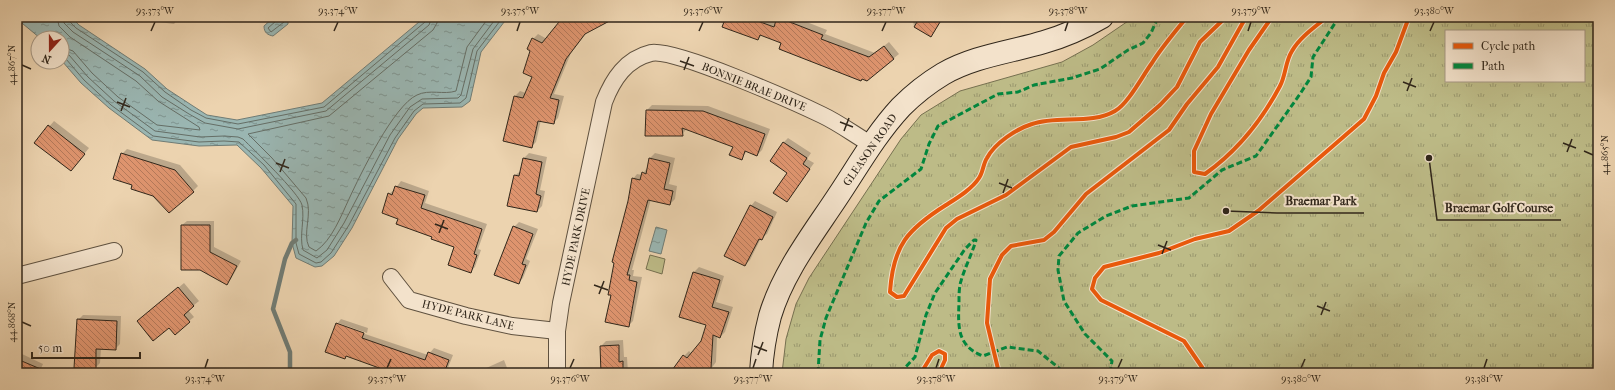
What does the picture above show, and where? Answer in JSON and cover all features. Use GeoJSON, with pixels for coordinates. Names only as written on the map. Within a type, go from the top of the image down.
{"type":"FeatureCollection","features":[{"type":"Feature","properties":{"kind":"street","name":"GLEASON ROAD"},"geometry":{"type":"LineString","coordinates":[[761,373],[762,352],[770,316],[783,284],[801,253],[872,145],[901,107],[919,90],[944,74],[970,62],[1045,42],[1076,31],[1102,17]]}},
{"type":"Feature","properties":{"kind":"street","name":"BONNIE BRAE DRIVE"},"geometry":{"type":"LineString","coordinates":[[604,102],[619,73],[634,60],[652,53],[670,54],[773,93],[816,112],[872,145]]}},
{"type":"Feature","properties":{"kind":"street","name":"HYDE PARK DRIVE"},"geometry":{"type":"LineString","coordinates":[[557,373],[557,331],[604,102]]}},
{"type":"Feature","properties":{"kind":"street"},"geometry":{"type":"LineString","coordinates":[[17,276],[114,251]]}},
{"type":"Feature","properties":{"kind":"street","name":"HYDE PARK LANE"},"geometry":{"type":"LineString","coordinates":[[391,277],[409,300],[466,316],[512,326],[557,331]]}},
{"type":"Feature","properties":{"kind":"green space"},"geometry":{"type":"Polygon","coordinates":[[[1134,17],[1598,17],[1598,373],[782,373],[786,339],[796,304],[809,278],[901,139],[921,115],[960,91],[1062,62],[1093,45],[1134,17]]]}},
{"type":"Feature","properties":{"kind":"green space"},"geometry":{"type":"Polygon","coordinates":[[[650,255],[665,259],[662,274],[646,269],[650,255]]]}},
{"type":"Feature","properties":{"kind":"water"},"geometry":{"type":"Polygon","coordinates":[[[17,17],[71,17],[79,25],[145,69],[167,89],[207,115],[237,120],[322,103],[425,17],[508,17],[481,52],[470,101],[462,107],[423,108],[416,114],[398,139],[352,228],[334,256],[322,266],[315,267],[296,258],[292,243],[293,206],[261,168],[237,145],[199,146],[152,140],[109,108],[81,83],[70,70],[70,30],[30,30],[17,19],[17,17]]]}},
{"type":"Feature","properties":{"kind":"water"},"geometry":{"type":"Polygon","coordinates":[[[274,17],[287,17],[288,24],[273,36],[267,33],[264,26],[274,17]]]}},
{"type":"Feature","properties":{"kind":"water"},"geometry":{"type":"Polygon","coordinates":[[[656,227],[667,230],[661,254],[649,251],[656,227]]]}},
{"type":"Feature","properties":{"kind":"building"},"geometry":{"type":"Polygon","coordinates":[[[563,17],[617,17],[585,34],[566,59],[550,98],[559,100],[554,124],[538,121],[532,148],[503,141],[514,96],[523,98],[532,77],[523,73],[530,51],[527,49],[532,38],[542,43],[563,17]]]}},
{"type":"Feature","properties":{"kind":"building"},"geometry":{"type":"Polygon","coordinates":[[[726,17],[753,17],[752,19],[774,27],[777,17],[823,35],[821,39],[869,57],[884,46],[894,59],[867,81],[862,79],[861,81],[779,49],[781,43],[760,35],[758,40],[722,27],[726,17]]]}},
{"type":"Feature","properties":{"kind":"building"},"geometry":{"type":"Polygon","coordinates":[[[920,17],[943,17],[931,37],[914,27],[920,17]]]}},
{"type":"Feature","properties":{"kind":"building"},"geometry":{"type":"Polygon","coordinates":[[[646,110],[703,111],[765,134],[757,156],[745,151],[742,160],[729,155],[733,147],[682,128],[683,136],[645,136],[646,110]]]}},
{"type":"Feature","properties":{"kind":"building"},"geometry":{"type":"Polygon","coordinates":[[[48,125],[85,154],[71,171],[34,143],[48,125]]]}},
{"type":"Feature","properties":{"kind":"building"},"geometry":{"type":"Polygon","coordinates":[[[783,142],[807,158],[803,164],[810,169],[787,202],[773,193],[787,173],[770,161],[783,142]]]}},
{"type":"Feature","properties":{"kind":"building"},"geometry":{"type":"Polygon","coordinates":[[[121,153],[175,170],[194,192],[169,213],[153,196],[131,189],[132,185],[113,179],[121,153]]]}},
{"type":"Feature","properties":{"kind":"building"},"geometry":{"type":"Polygon","coordinates":[[[523,158],[542,162],[536,194],[541,196],[537,212],[507,206],[514,175],[519,176],[523,158]]]}},
{"type":"Feature","properties":{"kind":"building"},"geometry":{"type":"Polygon","coordinates":[[[649,158],[670,163],[664,189],[673,191],[670,205],[648,200],[627,275],[630,275],[629,280],[637,282],[629,327],[605,322],[611,295],[608,295],[614,263],[612,262],[628,201],[632,178],[640,180],[642,172],[646,174],[649,158]]]}},
{"type":"Feature","properties":{"kind":"building"},"geometry":{"type":"Polygon","coordinates":[[[395,186],[425,195],[421,208],[482,229],[474,254],[477,255],[471,273],[448,265],[454,247],[396,224],[398,219],[382,213],[388,193],[392,195],[395,186]]]}},
{"type":"Feature","properties":{"kind":"building"},"geometry":{"type":"Polygon","coordinates":[[[750,205],[773,217],[762,240],[759,239],[745,266],[724,256],[750,205]]]}},
{"type":"Feature","properties":{"kind":"building"},"geometry":{"type":"Polygon","coordinates":[[[181,225],[210,225],[210,252],[237,266],[227,285],[200,270],[181,270],[181,225]]]}},
{"type":"Feature","properties":{"kind":"building"},"geometry":{"type":"Polygon","coordinates":[[[513,226],[533,234],[522,264],[526,265],[519,284],[494,275],[513,226]]]}},
{"type":"Feature","properties":{"kind":"building"},"geometry":{"type":"Polygon","coordinates":[[[693,272],[720,280],[712,307],[729,312],[720,338],[713,335],[711,368],[708,373],[670,373],[683,355],[687,358],[701,341],[706,325],[679,317],[693,272]]]}},
{"type":"Feature","properties":{"kind":"building"},"geometry":{"type":"Polygon","coordinates":[[[178,287],[194,306],[184,315],[190,322],[175,335],[169,328],[153,341],[137,321],[178,287]]]}},
{"type":"Feature","properties":{"kind":"building"},"geometry":{"type":"Polygon","coordinates":[[[77,319],[117,321],[116,350],[96,349],[96,369],[74,368],[77,319]]]}},
{"type":"Feature","properties":{"kind":"building"},"geometry":{"type":"Polygon","coordinates":[[[336,323],[364,333],[362,338],[425,360],[428,352],[449,360],[444,373],[393,373],[346,356],[345,359],[325,352],[336,323]]]}},
{"type":"Feature","properties":{"kind":"building"},"geometry":{"type":"Polygon","coordinates":[[[619,345],[619,362],[623,361],[623,373],[601,373],[600,346],[619,345]]]}},
{"type":"Feature","properties":{"kind":"building"},"geometry":{"type":"Polygon","coordinates":[[[17,359],[50,373],[17,373],[17,359]]]}},
{"type":"Feature","properties":{"kind":"waterway"},"geometry":{"type":"LineString","coordinates":[[290,373],[290,352],[273,309],[285,259],[292,243],[296,240]]}},
{"type":"Feature","properties":{"kind":"marked path"},"geometry":{"type":"LineString","coordinates":[[818,373],[820,340],[826,318],[866,223],[879,201],[921,169],[929,144],[938,126],[998,94],[1018,92],[1034,85],[1072,78],[1100,69],[1128,50],[1143,43],[1151,33],[1158,17]]}},
{"type":"Feature","properties":{"kind":"marked path"},"geometry":{"type":"LineString","coordinates":[[1110,373],[1112,361],[1085,334],[1064,301],[1058,270],[1059,256],[1078,233],[1106,216],[1132,206],[1189,198],[1222,170],[1256,156],[1311,77],[1313,57],[1339,17]]}},
{"type":"Feature","properties":{"kind":"marked path"},"geometry":{"type":"LineString","coordinates":[[900,373],[915,357],[926,315],[935,293],[965,249],[974,240],[976,240],[973,250],[959,288],[959,327],[961,335],[968,347],[974,352],[983,356],[1007,347],[1038,351],[1065,373]]}},
{"type":"Feature","properties":{"kind":"cycle path"},"geometry":{"type":"LineString","coordinates":[[1187,17],[1160,51],[1130,96],[1115,111],[1096,118],[1042,121],[1019,129],[995,147],[987,158],[976,182],[968,190],[922,222],[905,240],[899,250],[895,262],[890,292],[897,297],[904,296],[946,228],[957,219],[1006,195],[1071,147],[1116,137],[1129,132],[1160,105],[1177,87],[1200,42],[1226,17]]}},
{"type":"Feature","properties":{"kind":"cycle path"},"geometry":{"type":"LineString","coordinates":[[999,373],[987,323],[990,279],[1002,255],[1011,246],[1044,240],[1054,232],[1086,194],[1169,130],[1187,104],[1218,67],[1246,17]]}},
{"type":"Feature","properties":{"kind":"cycle path"},"geometry":{"type":"LineString","coordinates":[[1272,17],[1249,50],[1211,114],[1194,151],[1194,172],[1205,174],[1227,156],[1257,123],[1280,86],[1288,60],[1295,46],[1308,32],[1327,17]]}},
{"type":"Feature","properties":{"kind":"cycle path"},"geometry":{"type":"LineString","coordinates":[[1206,373],[1184,341],[1101,300],[1092,289],[1095,278],[1104,267],[1159,253],[1195,239],[1229,231],[1258,211],[1364,119],[1376,96],[1384,73],[1396,52],[1409,17]]}},
{"type":"Feature","properties":{"kind":"cycle path"},"geometry":{"type":"LineString","coordinates":[[921,373],[932,355],[939,351],[945,354],[945,360],[939,373]]}},
{"type":"Feature","properties":{"kind":"place","name":"Braemar Golf Course"},"geometry":{"type":"Point","coordinates":[1429,158]}},
{"type":"Feature","properties":{"kind":"place","name":"Braemar Park"},"geometry":{"type":"Point","coordinates":[1226,211]}}]}
